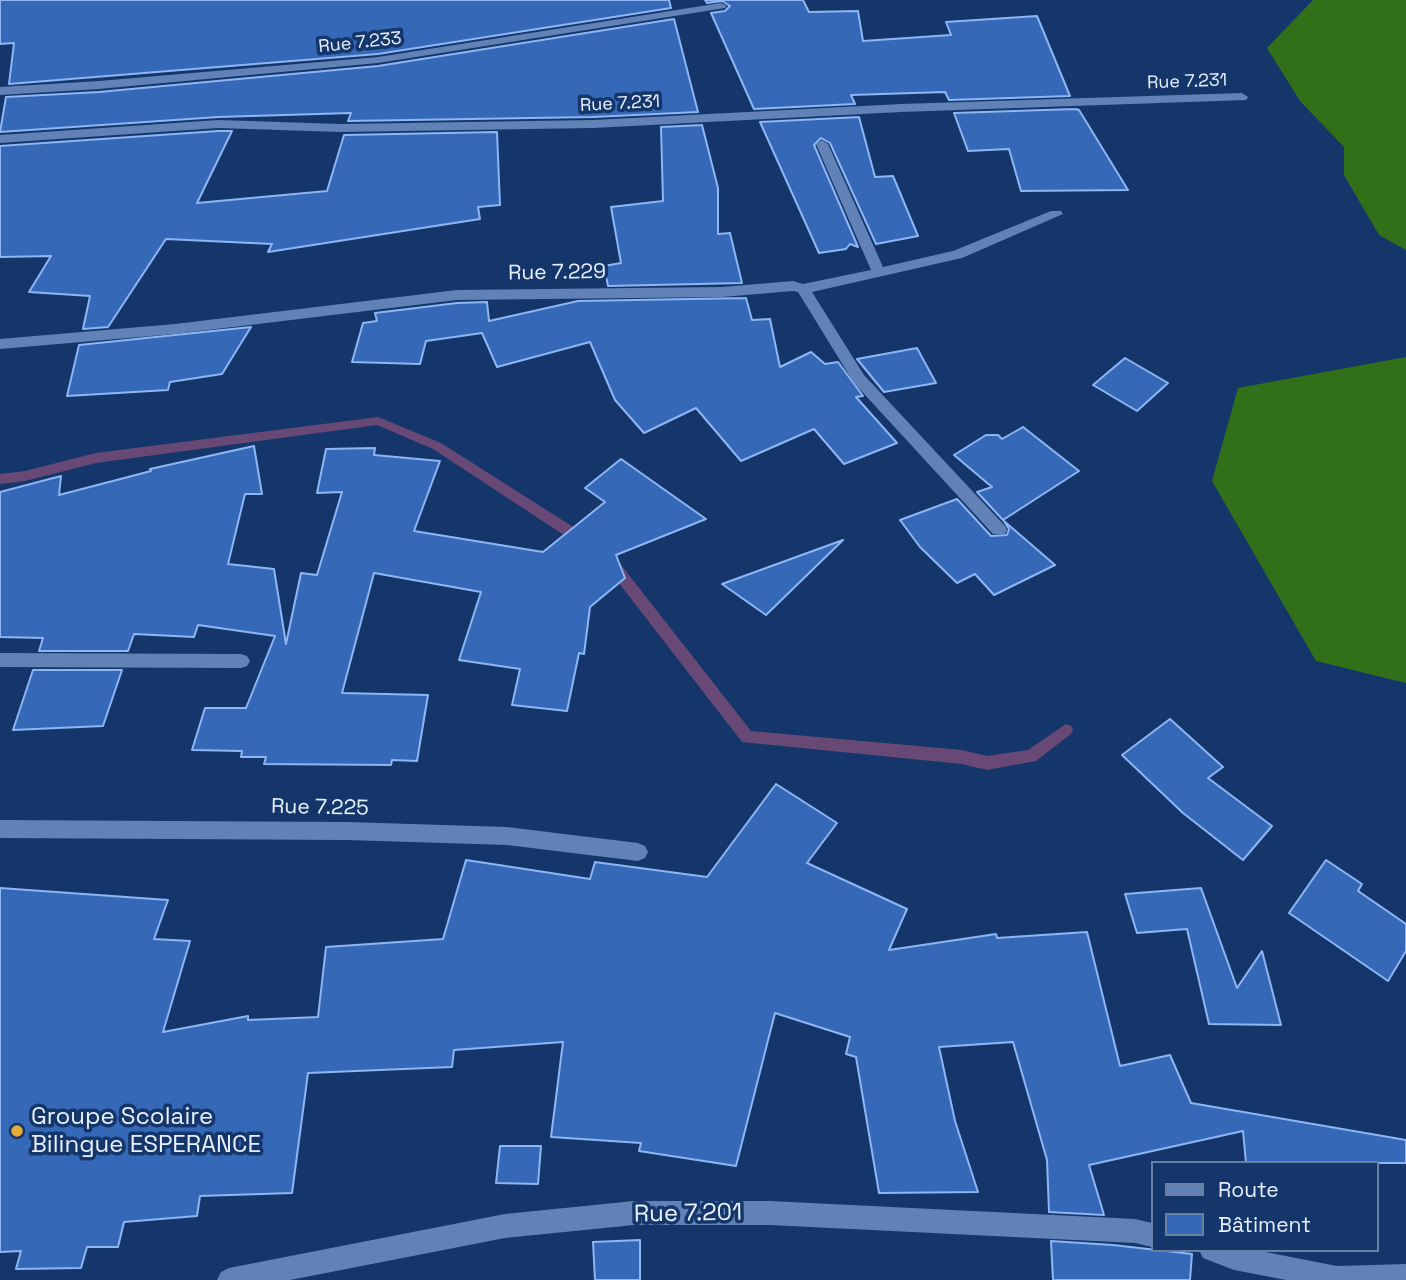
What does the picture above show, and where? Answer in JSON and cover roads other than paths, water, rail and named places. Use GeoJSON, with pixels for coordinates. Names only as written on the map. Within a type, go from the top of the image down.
{"type":"FeatureCollection","features":[{"type":"Feature","properties":{"kind":"street","name":"Rue 7.233"},"geometry":{"type":"LineString","coordinates":[[0,90],[99,85],[378,60],[721,6]]}},
{"type":"Feature","properties":{"kind":"street","name":"Rue 7.231"},"geometry":{"type":"LineString","coordinates":[[0,139],[218,124],[341,128],[593,124],[862,110],[1242,97]]}},
{"type":"Feature","properties":{"kind":"street"},"geometry":{"type":"LineString","coordinates":[[822,144],[879,273]]}},
{"type":"Feature","properties":{"kind":"street","name":"Rue 7.229"},"geometry":{"type":"LineString","coordinates":[[0,344],[175,329],[457,295],[722,292],[793,286],[803,289],[957,255],[1056,214]]}},
{"type":"Feature","properties":{"kind":"street"},"geometry":{"type":"LineString","coordinates":[[803,289],[859,380],[999,530]]}},
{"type":"Feature","properties":{"kind":"street"},"geometry":{"type":"LineString","coordinates":[[0,660],[241,662]]}},
{"type":"Feature","properties":{"kind":"street","name":"Rue 7.225"},"geometry":{"type":"LineString","coordinates":[[0,829],[320,831],[508,836],[638,852]]}},
{"type":"Feature","properties":{"kind":"street","name":"Rue 7.201"},"geometry":{"type":"LineString","coordinates":[[229,1280],[505,1226],[634,1213],[784,1213],[1135,1231],[1150,1235]]}},
{"type":"Feature","properties":{"kind":"street"},"geometry":{"type":"LineString","coordinates":[[1217,1252],[1234,1258],[1337,1278],[1406,1276]]}},
{"type":"Feature","properties":{"kind":"waterway"},"geometry":{"type":"LineString","coordinates":[[0,479],[25,476],[96,458],[378,421],[437,446],[584,541]]}},
{"type":"Feature","properties":{"kind":"waterway"},"geometry":{"type":"LineString","coordinates":[[613,565],[747,737],[962,757],[987,763],[1031,756],[1066,730]]}},
{"type":"Feature","properties":{"kind":"place","name":"Groupe Scolaire Bilingue ESPERANCE"},"geometry":{"type":"Point","coordinates":[17,1131]}}]}
